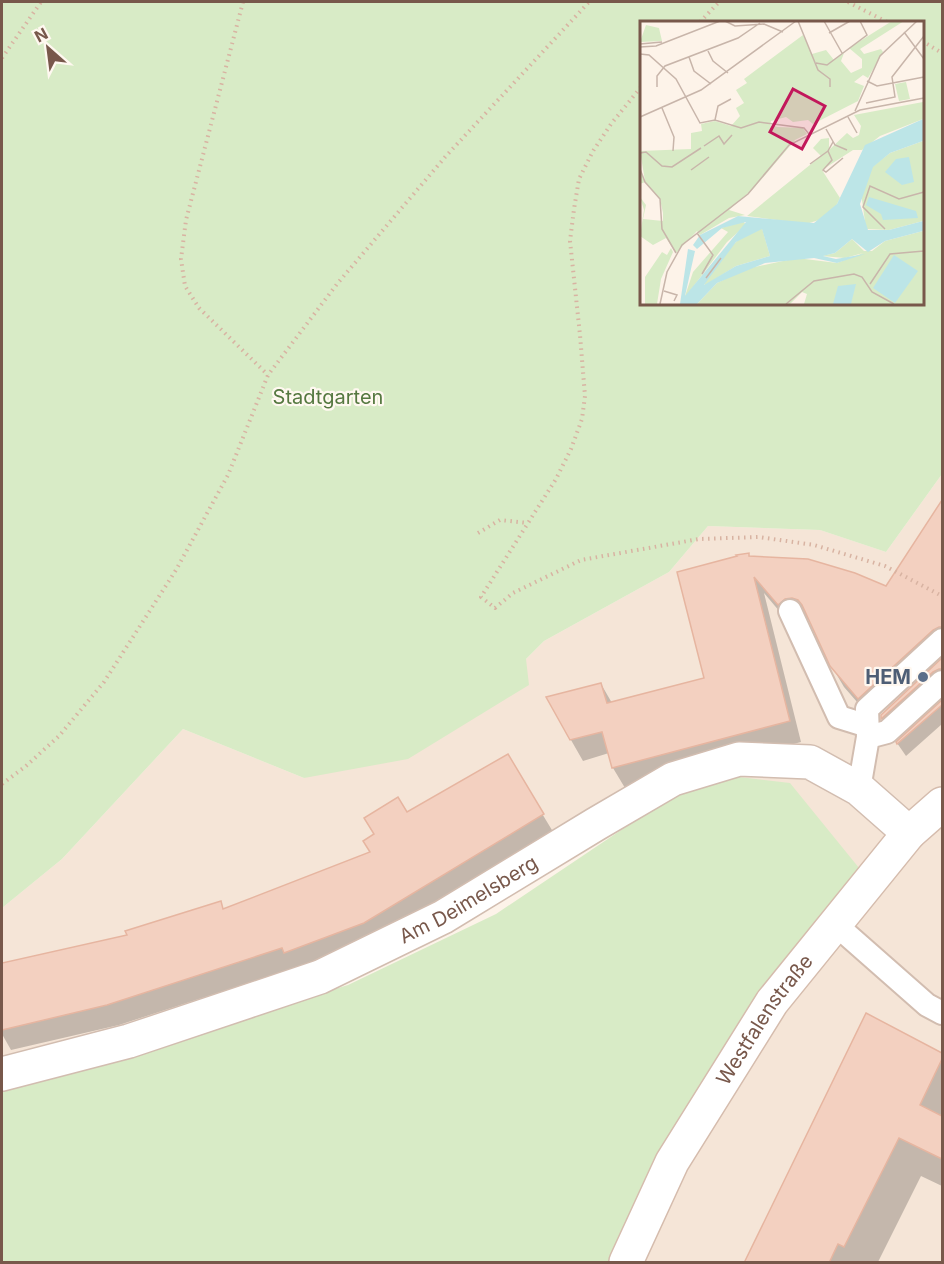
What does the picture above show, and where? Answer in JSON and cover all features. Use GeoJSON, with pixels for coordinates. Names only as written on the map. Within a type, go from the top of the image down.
{"type":"FeatureCollection","features":[{"type":"Feature","properties":{"kind":"street","name":"Am Deimelsberg"},"geometry":{"type":"LineString","coordinates":[[2,1074],[129,1041],[320,977],[443,917],[673,779],[739,759],[810,762],[859,789],[909,833]]}},
{"type":"Feature","properties":{"kind":"street","name":"Westfalenstraße"},"geometry":{"type":"LineString","coordinates":[[626,1263],[672,1162],[772,1002],[909,833],[942,804]]}},
{"type":"Feature","properties":{"kind":"lane"},"geometry":{"type":"LineString","coordinates":[[790,611],[839,717],[868,732],[887,732],[942,682]]}},
{"type":"Feature","properties":{"kind":"lane"},"geometry":{"type":"LineString","coordinates":[[859,789],[868,732],[867,708],[942,640]]}},
{"type":"Feature","properties":{"kind":"lane"},"geometry":{"type":"LineString","coordinates":[[835,924],[927,1005],[942,1013]]}},
{"type":"Feature","properties":{"kind":"path"},"geometry":{"type":"LineString","coordinates":[[2,58],[41,2]]}},
{"type":"Feature","properties":{"kind":"path"},"geometry":{"type":"LineString","coordinates":[[243,2],[186,220],[181,259],[185,286],[200,308],[268,375]]}},
{"type":"Feature","properties":{"kind":"path"},"geometry":{"type":"LineString","coordinates":[[2,784],[59,736],[104,682],[176,570],[228,475],[268,375],[337,284],[446,156],[589,2]]}},
{"type":"Feature","properties":{"kind":"path"},"geometry":{"type":"LineString","coordinates":[[701,21],[719,2]]}},
{"type":"Feature","properties":{"kind":"path"},"geometry":{"type":"LineString","coordinates":[[848,2],[885,21]]}},
{"type":"Feature","properties":{"kind":"path"},"geometry":{"type":"LineString","coordinates":[[923,42],[942,53]]}},
{"type":"Feature","properties":{"kind":"path"},"geometry":{"type":"LineString","coordinates":[[640,88],[611,124],[593,151],[579,179],[570,241],[585,396],[582,419],[571,449],[556,479],[481,597],[495,608],[513,593],[581,560],[699,539],[747,537],[814,545],[885,566],[942,596]]}},
{"type":"Feature","properties":{"kind":"path"},"geometry":{"type":"LineString","coordinates":[[478,533],[500,520],[528,523]]}},
{"type":"Feature","properties":{"kind":"shaded area"},"geometry":{"type":"Polygon","coordinates":[[[942,474],[942,1262],[629,1262],[705,778],[366,950],[2,1065],[2,908],[62,859],[183,729],[304,778],[526,659],[544,641],[669,572],[708,526],[820,530],[886,552],[942,474]]]}},
{"type":"Feature","properties":{"kind":"green space","name":"Stadtgarten"},"geometry":{"type":"Polygon","coordinates":[[[2,2],[942,2],[942,474],[886,552],[820,530],[708,526],[669,572],[544,641],[526,659],[529,685],[408,759],[304,778],[183,729],[62,859],[2,908],[2,2]]]}},
{"type":"Feature","properties":{"kind":"green space"},"geometry":{"type":"Polygon","coordinates":[[[706,773],[790,783],[868,879],[624,1262],[2,1262],[2,1087],[112,1058],[348,985],[496,914],[706,773]]]}},
{"type":"Feature","properties":{"kind":"building"},"geometry":{"type":"Polygon","coordinates":[[[942,500],[942,627],[933,630],[858,699],[830,666],[798,600],[785,599],[778,605],[754,577],[790,721],[612,768],[602,732],[570,740],[546,697],[601,683],[607,703],[704,678],[677,572],[749,553],[749,556],[808,559],[855,573],[886,586],[942,500]]]}},
{"type":"Feature","properties":{"kind":"building"},"geometry":{"type":"Polygon","coordinates":[[[942,658],[942,669],[933,672],[881,719],[881,715],[942,658]]]}},
{"type":"Feature","properties":{"kind":"building"},"geometry":{"type":"Polygon","coordinates":[[[942,700],[942,705],[897,744],[896,742],[942,700]]]}},
{"type":"Feature","properties":{"kind":"building"},"geometry":{"type":"Polygon","coordinates":[[[508,754],[544,814],[364,923],[284,953],[282,948],[107,1005],[2,1030],[2,963],[127,935],[125,931],[221,901],[223,909],[370,852],[363,841],[374,834],[364,818],[398,797],[407,812],[508,754]]]}},
{"type":"Feature","properties":{"kind":"building"},"geometry":{"type":"Polygon","coordinates":[[[866,1013],[942,1053],[942,1059],[920,1105],[942,1116],[942,1159],[899,1138],[844,1247],[838,1244],[829,1263],[744,1263],[866,1013]]]}},
{"type":"Feature","properties":{"kind":"place","name":"HEM"},"geometry":{"type":"Point","coordinates":[923,677]}}]}
